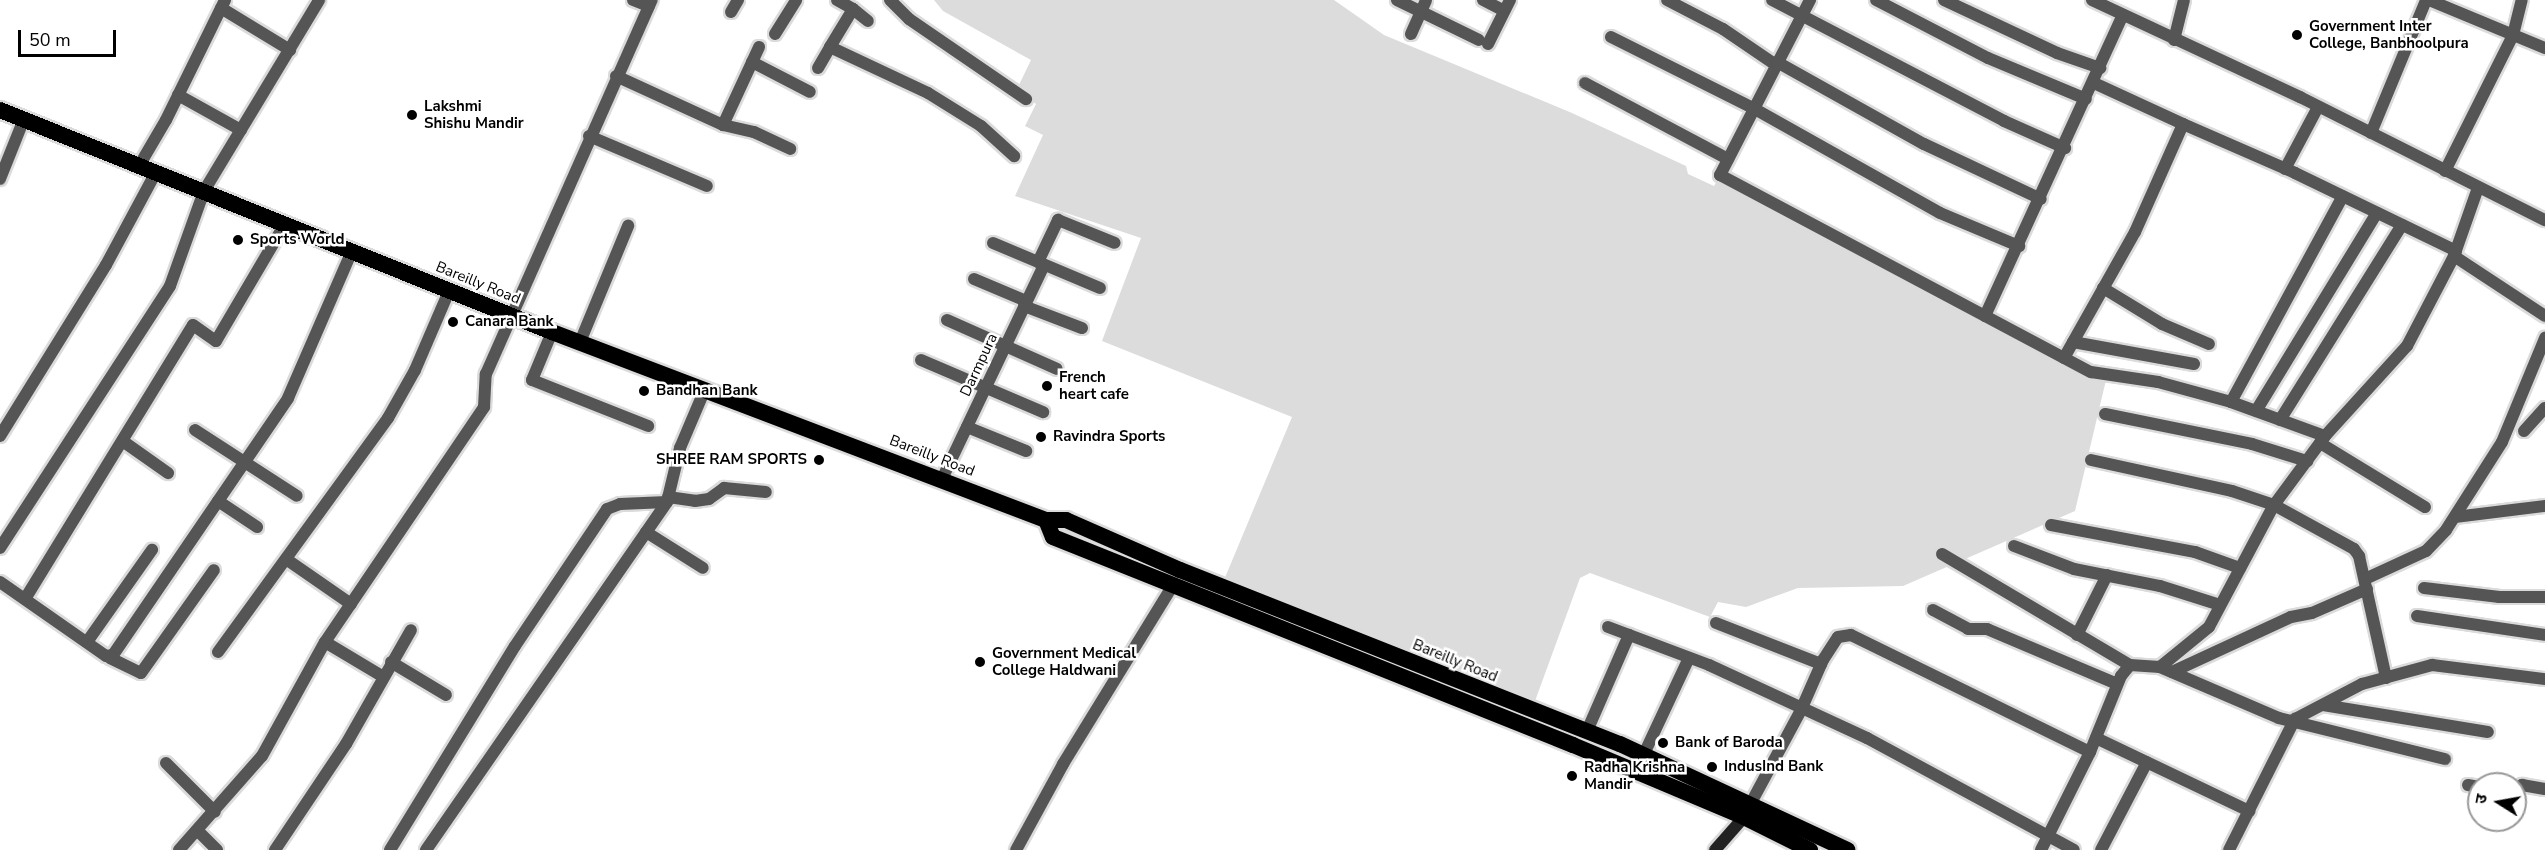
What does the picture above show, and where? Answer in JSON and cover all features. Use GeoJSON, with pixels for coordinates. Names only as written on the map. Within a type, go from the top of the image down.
{"type":"FeatureCollection","features":[{"type":"Feature","properties":{"kind":"highway","name":"Bareilly Road"},"geometry":{"type":"LineString","coordinates":[[0,110],[552,332],[1046,520],[1066,520],[1180,570],[1644,754],[1748,810],[1810,850]]}},
{"type":"Feature","properties":{"kind":"highway","name":"Bareilly Road"},"geometry":{"type":"LineString","coordinates":[[1046,520],[1053,537],[1172,587],[1846,850]]}},
{"type":"Feature","properties":{"kind":"highway"},"geometry":{"type":"LineString","coordinates":[[1172,587],[1180,570]]}},
{"type":"Feature","properties":{"kind":"main road"},"geometry":{"type":"LineString","coordinates":[[1715,850],[1748,810]]}},
{"type":"Feature","properties":{"kind":"street"},"geometry":{"type":"LineString","coordinates":[[0,548],[170,286],[204,191],[318,0]]}},
{"type":"Feature","properties":{"kind":"street"},"geometry":{"type":"LineString","coordinates":[[179,850],[215,812],[262,756],[325,642],[484,408],[484,379],[650,3],[633,0]]}},
{"type":"Feature","properties":{"kind":"street"},"geometry":{"type":"LineString","coordinates":[[731,12],[738,0]]}},
{"type":"Feature","properties":{"kind":"street"},"geometry":{"type":"LineString","coordinates":[[775,34],[796,0]]}},
{"type":"Feature","properties":{"kind":"street"},"geometry":{"type":"LineString","coordinates":[[837,0],[868,21]]}},
{"type":"Feature","properties":{"kind":"street"},"geometry":{"type":"LineString","coordinates":[[890,0],[909,19],[1026,99]]}},
{"type":"Feature","properties":{"kind":"street"},"geometry":{"type":"LineString","coordinates":[[1396,0],[1483,42],[1510,0]]}},
{"type":"Feature","properties":{"kind":"street"},"geometry":{"type":"LineString","coordinates":[[1411,34],[1426,0]]}},
{"type":"Feature","properties":{"kind":"street"},"geometry":{"type":"LineString","coordinates":[[1483,0],[1499,8]]}},
{"type":"Feature","properties":{"kind":"street"},"geometry":{"type":"LineString","coordinates":[[1667,0],[1723,29],[1777,64],[1924,144],[2041,199]]}},
{"type":"Feature","properties":{"kind":"street"},"geometry":{"type":"LineString","coordinates":[[1772,0],[1801,17],[2064,148]]}},
{"type":"Feature","properties":{"kind":"street"},"geometry":{"type":"LineString","coordinates":[[1810,0],[1720,175],[2091,372],[2158,382],[2231,402],[2280,420],[2323,440],[2425,507]]}},
{"type":"Feature","properties":{"kind":"street"},"geometry":{"type":"LineString","coordinates":[[1876,0],[1988,58],[2086,99]]}},
{"type":"Feature","properties":{"kind":"street"},"geometry":{"type":"LineString","coordinates":[[1944,0],[2057,53],[2100,68]]}},
{"type":"Feature","properties":{"kind":"street"},"geometry":{"type":"LineString","coordinates":[[2092,0],[2318,107],[2545,220]]}},
{"type":"Feature","properties":{"kind":"street"},"geometry":{"type":"LineString","coordinates":[[2174,40],[2184,0]]}},
{"type":"Feature","properties":{"kind":"street"},"geometry":{"type":"LineString","coordinates":[[2371,134],[2427,0],[2545,48]]}},
{"type":"Feature","properties":{"kind":"street"},"geometry":{"type":"LineString","coordinates":[[2445,171],[2513,35],[2522,0]]}},
{"type":"Feature","properties":{"kind":"street"},"geometry":{"type":"LineString","coordinates":[[139,166],[178,95],[223,4],[290,50]]}},
{"type":"Feature","properties":{"kind":"street"},"geometry":{"type":"LineString","coordinates":[[818,68],[853,9]]}},
{"type":"Feature","properties":{"kind":"street"},"geometry":{"type":"LineString","coordinates":[[1985,316],[2041,199],[2123,15]]}},
{"type":"Feature","properties":{"kind":"street"},"geometry":{"type":"LineString","coordinates":[[1611,37],[1753,108],[1940,213],[2019,246]]}},
{"type":"Feature","properties":{"kind":"street"},"geometry":{"type":"LineString","coordinates":[[723,125],[759,47]]}},
{"type":"Feature","properties":{"kind":"street"},"geometry":{"type":"LineString","coordinates":[[830,47],[928,93],[981,126],[1014,156]]}},
{"type":"Feature","properties":{"kind":"street"},"geometry":{"type":"LineString","coordinates":[[752,62],[810,92]]}},
{"type":"Feature","properties":{"kind":"street"},"geometry":{"type":"LineString","coordinates":[[616,76],[723,125],[753,132],[790,149]]}},
{"type":"Feature","properties":{"kind":"street"},"geometry":{"type":"LineString","coordinates":[[1585,83],[1728,159]]}},
{"type":"Feature","properties":{"kind":"street"},"geometry":{"type":"LineString","coordinates":[[2094,83],[2285,169],[2402,225],[2455,254],[2545,315]]}},
{"type":"Feature","properties":{"kind":"street"},"geometry":{"type":"LineString","coordinates":[[178,95],[241,130]]}},
{"type":"Feature","properties":{"kind":"street"},"geometry":{"type":"LineString","coordinates":[[2285,169],[2318,107]]}},
{"type":"Feature","properties":{"kind":"street"},"geometry":{"type":"LineString","coordinates":[[0,179],[24,119]]}},
{"type":"Feature","properties":{"kind":"street"},"geometry":{"type":"LineString","coordinates":[[2064,358],[2135,232],[2183,124]]}},
{"type":"Feature","properties":{"kind":"street"},"geometry":{"type":"LineString","coordinates":[[590,136],[706,186]]}},
{"type":"Feature","properties":{"kind":"street"},"geometry":{"type":"LineString","coordinates":[[0,436],[106,265],[156,172]]}},
{"type":"Feature","properties":{"kind":"street"},"geometry":{"type":"LineString","coordinates":[[2166,670],[2209,627],[2274,505],[2323,440],[2407,346],[2455,254],[2478,188]]}},
{"type":"Feature","properties":{"kind":"street"},"geometry":{"type":"LineString","coordinates":[[2231,402],[2343,196]]}},
{"type":"Feature","properties":{"kind":"street"},"geometry":{"type":"LineString","coordinates":[[2256,411],[2377,213]]}},
{"type":"Feature","properties":{"kind":"street","name":"Darmpura"},"geometry":{"type":"LineString","coordinates":[[942,479],[1025,304],[1058,220],[1115,243]]}},
{"type":"Feature","properties":{"kind":"street"},"geometry":{"type":"LineString","coordinates":[[25,600],[124,442],[193,325],[216,341],[285,224]]}},
{"type":"Feature","properties":{"kind":"street"},"geometry":{"type":"LineString","coordinates":[[2280,420],[2402,225]]}},
{"type":"Feature","properties":{"kind":"street"},"geometry":{"type":"LineString","coordinates":[[580,342],[628,226]]}},
{"type":"Feature","properties":{"kind":"street"},"geometry":{"type":"LineString","coordinates":[[993,243],[1100,288]]}},
{"type":"Feature","properties":{"kind":"street"},"geometry":{"type":"LineString","coordinates":[[110,658],[288,398],[352,251]]}},
{"type":"Feature","properties":{"kind":"street"},"geometry":{"type":"LineString","coordinates":[[974,279],[1082,328]]}},
{"type":"Feature","properties":{"kind":"street"},"geometry":{"type":"LineString","coordinates":[[2103,288],[2162,324],[2209,344]]}},
{"type":"Feature","properties":{"kind":"street"},"geometry":{"type":"LineString","coordinates":[[218,652],[388,418],[415,370],[449,291]]}},
{"type":"Feature","properties":{"kind":"street"},"geometry":{"type":"LineString","coordinates":[[947,320],[1057,369]]}},
{"type":"Feature","properties":{"kind":"street"},"geometry":{"type":"LineString","coordinates":[[552,332],[532,380],[648,426]]}},
{"type":"Feature","properties":{"kind":"street"},"geometry":{"type":"LineString","coordinates":[[2166,670],[2291,617],[2312,612],[2426,551],[2455,517],[2502,441],[2545,338]]}},
{"type":"Feature","properties":{"kind":"street"},"geometry":{"type":"LineString","coordinates":[[2073,342],[2194,364]]}},
{"type":"Feature","properties":{"kind":"street"},"geometry":{"type":"LineString","coordinates":[[921,360],[1043,412]]}},
{"type":"Feature","properties":{"kind":"street"},"geometry":{"type":"LineString","coordinates":[[430,849],[668,499],[680,448],[705,389]]}},
{"type":"Feature","properties":{"kind":"street"},"geometry":{"type":"LineString","coordinates":[[2524,431],[2545,408]]}},
{"type":"Feature","properties":{"kind":"street"},"geometry":{"type":"LineString","coordinates":[[2104,414],[2252,444],[2307,461]]}},
{"type":"Feature","properties":{"kind":"street"},"geometry":{"type":"LineString","coordinates":[[967,428],[1026,451]]}},
{"type":"Feature","properties":{"kind":"street"},"geometry":{"type":"LineString","coordinates":[[195,430],[297,496]]}},
{"type":"Feature","properties":{"kind":"street"},"geometry":{"type":"LineString","coordinates":[[124,442],[168,473]]}},
{"type":"Feature","properties":{"kind":"street"},"geometry":{"type":"LineString","coordinates":[[2091,460],[2232,491],[2274,505],[2354,549],[2366,584],[2386,678]]}},
{"type":"Feature","properties":{"kind":"street"},"geometry":{"type":"LineString","coordinates":[[390,850],[515,646],[607,510],[620,504],[668,499],[695,501],[710,499],[724,488],[766,492]]}},
{"type":"Feature","properties":{"kind":"street"},"geometry":{"type":"LineString","coordinates":[[218,501],[257,527]]}},
{"type":"Feature","properties":{"kind":"street"},"geometry":{"type":"LineString","coordinates":[[2455,517],[2545,506]]}},
{"type":"Feature","properties":{"kind":"street"},"geometry":{"type":"LineString","coordinates":[[2051,525],[2195,552],[2240,568]]}},
{"type":"Feature","properties":{"kind":"street"},"geometry":{"type":"LineString","coordinates":[[646,532],[703,568]]}},
{"type":"Feature","properties":{"kind":"street"},"geometry":{"type":"LineString","coordinates":[[2014,546],[2074,569],[2160,586],[2220,605]]}},
{"type":"Feature","properties":{"kind":"street"},"geometry":{"type":"LineString","coordinates":[[87,642],[152,550]]}},
{"type":"Feature","properties":{"kind":"street"},"geometry":{"type":"LineString","coordinates":[[1942,554],[2130,665],[2166,670],[2279,718],[2295,719],[2445,759]]}},
{"type":"Feature","properties":{"kind":"street"},"geometry":{"type":"LineString","coordinates":[[286,560],[351,604]]}},
{"type":"Feature","properties":{"kind":"street"},"geometry":{"type":"LineString","coordinates":[[0,582],[110,658],[141,673],[214,570]]}},
{"type":"Feature","properties":{"kind":"street"},"geometry":{"type":"LineString","coordinates":[[2077,635],[2107,575]]}},
{"type":"Feature","properties":{"kind":"street"},"geometry":{"type":"LineString","coordinates":[[1016,850],[1063,764],[1172,587]]}},
{"type":"Feature","properties":{"kind":"street"},"geometry":{"type":"LineString","coordinates":[[2424,588],[2499,597],[2545,597]]}},
{"type":"Feature","properties":{"kind":"street"},"geometry":{"type":"LineString","coordinates":[[1933,610],[1968,629],[1987,628],[2117,684]]}},
{"type":"Feature","properties":{"kind":"street"},"geometry":{"type":"LineString","coordinates":[[2417,616],[2545,634]]}},
{"type":"Feature","properties":{"kind":"street"},"geometry":{"type":"LineString","coordinates":[[1716,623],[1821,664]]}},
{"type":"Feature","properties":{"kind":"street"},"geometry":{"type":"LineString","coordinates":[[1608,627],[1689,658],[1867,738],[2074,850]]}},
{"type":"Feature","properties":{"kind":"street"},"geometry":{"type":"LineString","coordinates":[[275,850],[346,744],[382,676],[411,630]]}},
{"type":"Feature","properties":{"kind":"street"},"geometry":{"type":"LineString","coordinates":[[1587,731],[1629,635]]}},
{"type":"Feature","properties":{"kind":"street"},"geometry":{"type":"LineString","coordinates":[[1748,810],[1801,710],[1832,642],[1838,637],[1851,635],[2090,752]]}},
{"type":"Feature","properties":{"kind":"street"},"geometry":{"type":"LineString","coordinates":[[325,642],[382,676]]}},
{"type":"Feature","properties":{"kind":"street"},"geometry":{"type":"LineString","coordinates":[[1644,754],[1689,658]]}},
{"type":"Feature","properties":{"kind":"street"},"geometry":{"type":"LineString","coordinates":[[391,662],[447,695]]}},
{"type":"Feature","properties":{"kind":"street"},"geometry":{"type":"LineString","coordinates":[[2041,850],[2090,752],[2117,684],[2130,665]]}},
{"type":"Feature","properties":{"kind":"street"},"geometry":{"type":"LineString","coordinates":[[2229,850],[2295,719],[2362,684],[2432,665],[2545,679]]}},
{"type":"Feature","properties":{"kind":"street"},"geometry":{"type":"LineString","coordinates":[[2323,705],[2488,732]]}},
{"type":"Feature","properties":{"kind":"street"},"geometry":{"type":"LineString","coordinates":[[2096,738],[2249,811]]}},
{"type":"Feature","properties":{"kind":"street"},"geometry":{"type":"LineString","coordinates":[[2101,850],[2147,762]]}},
{"type":"Feature","properties":{"kind":"street"},"geometry":{"type":"LineString","coordinates":[[166,763],[215,812]]}},
{"type":"Feature","properties":{"kind":"street"},"geometry":{"type":"LineString","coordinates":[[2527,786],[2545,789]]}},
{"type":"Feature","properties":{"kind":"street"},"geometry":{"type":"LineString","coordinates":[[198,831],[217,850]]}},
{"type":"Feature","properties":{"kind":"shaded area"},"geometry":{"type":"Polygon","coordinates":[[[934,0],[1334,0],[1384,35],[1572,113],[1686,166],[1688,174],[1714,186],[1717,181],[2035,351],[2087,376],[2106,380],[2075,511],[1903,586],[1798,588],[1746,607],[1718,602],[1710,617],[1590,573],[1580,578],[1535,701],[1224,580],[1292,417],[1102,341],[1141,238],[1015,196],[1043,135],[1025,126],[1036,104],[1017,89],[1031,60],[943,11],[934,0]]]}},
{"type":"Feature","properties":{"kind":"place","name":"Government Inter College, Banbhoolpura"},"geometry":{"type":"Point","coordinates":[2297,35]}},
{"type":"Feature","properties":{"kind":"place","name":"Lakshmi Shishu Mandir"},"geometry":{"type":"Point","coordinates":[412,115]}},
{"type":"Feature","properties":{"kind":"place","name":"Sports World"},"geometry":{"type":"Point","coordinates":[238,240]}},
{"type":"Feature","properties":{"kind":"place","name":"Canara Bank"},"geometry":{"type":"Point","coordinates":[453,322]}},
{"type":"Feature","properties":{"kind":"place","name":"French heart cafe"},"geometry":{"type":"Point","coordinates":[1047,386]}},
{"type":"Feature","properties":{"kind":"place","name":"Bandhan Bank"},"geometry":{"type":"Point","coordinates":[644,391]}},
{"type":"Feature","properties":{"kind":"place","name":"Ravindra Sports"},"geometry":{"type":"Point","coordinates":[1041,437]}},
{"type":"Feature","properties":{"kind":"place","name":"SHREE RAM SPORTS"},"geometry":{"type":"Point","coordinates":[819,460]}},
{"type":"Feature","properties":{"kind":"place","name":"Government Medical College Haldwani"},"geometry":{"type":"Point","coordinates":[980,662]}},
{"type":"Feature","properties":{"kind":"place","name":"Bank of Baroda"},"geometry":{"type":"Point","coordinates":[1663,743]}},
{"type":"Feature","properties":{"kind":"place","name":"IndusInd Bank"},"geometry":{"type":"Point","coordinates":[1712,767]}},
{"type":"Feature","properties":{"kind":"place","name":"Radha Krishna Mandir"},"geometry":{"type":"Point","coordinates":[1572,776]}}]}
